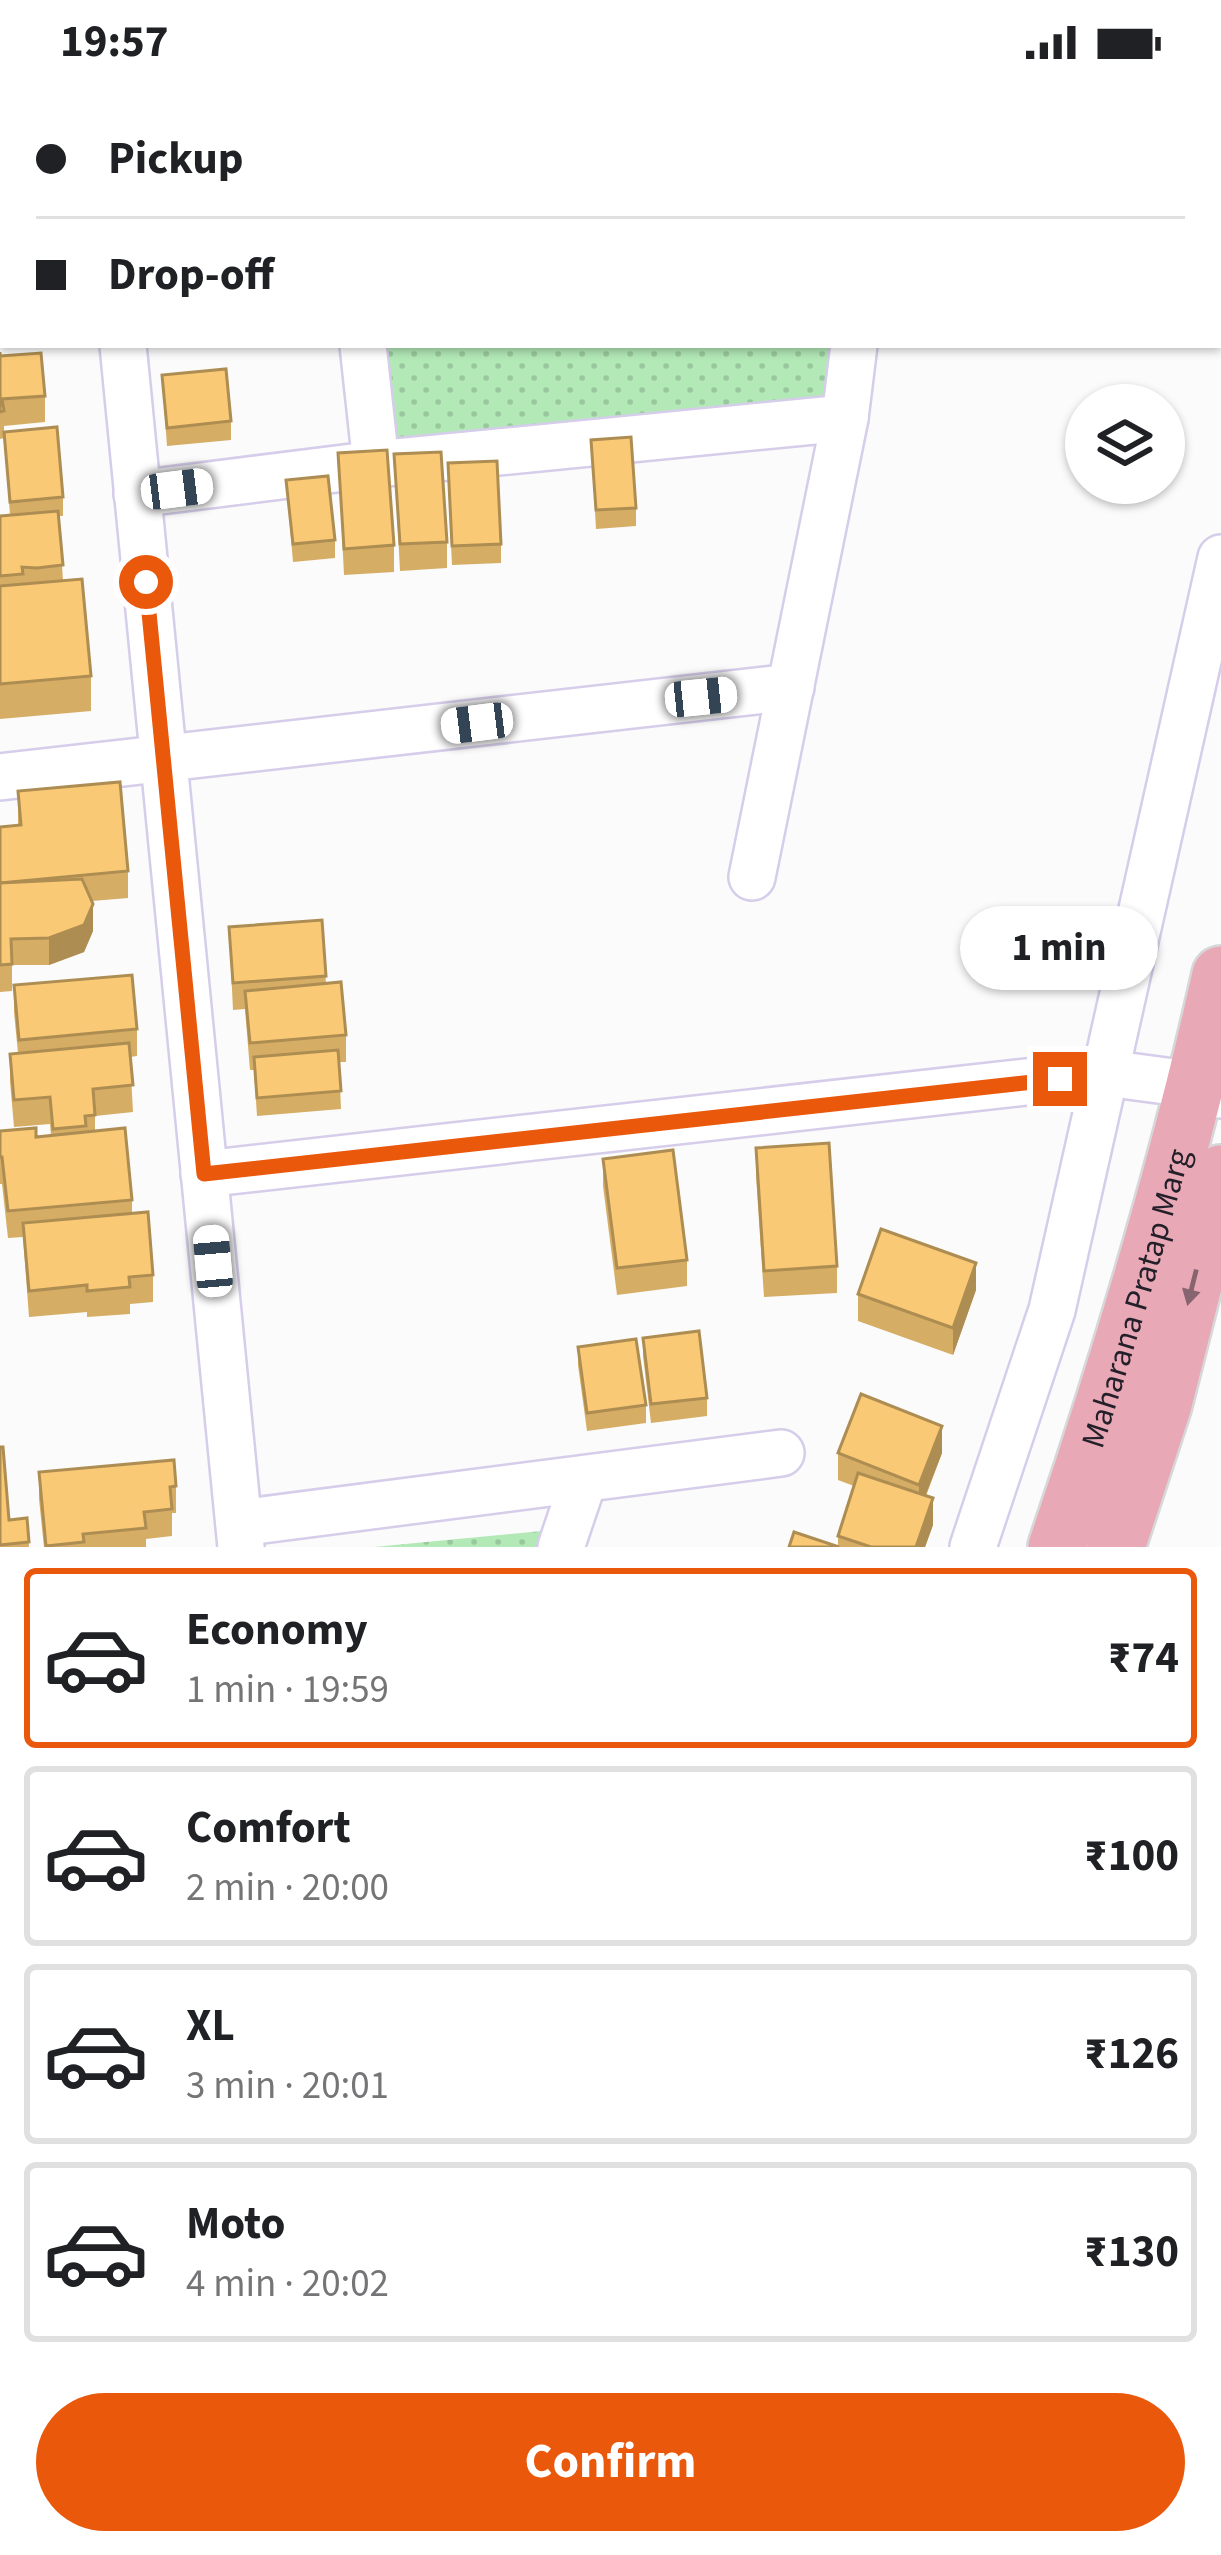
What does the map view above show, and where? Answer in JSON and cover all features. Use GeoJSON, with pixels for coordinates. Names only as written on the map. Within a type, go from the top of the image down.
{"type":"FeatureCollection","features":[{"type":"Feature","properties":{"kind":"main road","name":"Maharana Pratap Marg"},"geometry":{"type":"LineString","coordinates":[[1057,1547],[1209,1090],[1221,975]]}},
{"type":"Feature","properties":{"kind":"main road","name":"Maharana Pratap Marg"},"geometry":{"type":"LineString","coordinates":[[1116,1547],[1163,1404],[1221,1174]]}},
{"type":"Feature","properties":{"kind":"street"},"geometry":{"type":"LineString","coordinates":[[123,348],[240,1535],[584,1479],[781,1454]]}},
{"type":"Feature","properties":{"kind":"street"},"geometry":{"type":"LineString","coordinates":[[363,348],[376,464]]}},
{"type":"Feature","properties":{"kind":"street"},"geometry":{"type":"LineString","coordinates":[[752,877],[845,418],[854,348]]}},
{"type":"Feature","properties":{"kind":"street"},"geometry":{"type":"LineString","coordinates":[[137,494],[376,464],[845,418]]}},
{"type":"Feature","properties":{"kind":"street"},"geometry":{"type":"LineString","coordinates":[[973,1547],[1052,1310],[1221,558]]}},
{"type":"Feature","properties":{"kind":"street"},"geometry":{"type":"LineString","coordinates":[[0,777],[791,687]]}},
{"type":"Feature","properties":{"kind":"street"},"geometry":{"type":"LineString","coordinates":[[204,1174],[1106,1073],[1209,1090]]}},
{"type":"Feature","properties":{"kind":"street"},"geometry":{"type":"LineString","coordinates":[[561,1547],[584,1479]]}},
{"type":"Feature","properties":{"kind":"green space"},"geometry":{"type":"Polygon","coordinates":[[[384,348],[836,348],[827,410],[396,449],[384,348]]]}},
{"type":"Feature","properties":{"kind":"green space"},"geometry":{"type":"Polygon","coordinates":[[[542,1531],[537,1547],[374,1547],[542,1531]]]}},
{"type":"Feature","properties":{"kind":"building"},"geometry":{"type":"Polygon","coordinates":[[[41,353],[45,396],[2,399],[4,411],[0,412],[0,356],[41,353]]]}},
{"type":"Feature","properties":{"kind":"building"},"geometry":{"type":"Polygon","coordinates":[[[226,369],[231,421],[167,428],[162,375],[226,369]]]}},
{"type":"Feature","properties":{"kind":"building"},"geometry":{"type":"Polygon","coordinates":[[[57,427],[63,497],[10,502],[4,432],[57,427]]]}},
{"type":"Feature","properties":{"kind":"building"},"geometry":{"type":"Polygon","coordinates":[[[631,437],[636,508],[596,510],[591,440],[631,437]]]}},
{"type":"Feature","properties":{"kind":"building"},"geometry":{"type":"Polygon","coordinates":[[[387,450],[394,545],[344,549],[338,453],[387,450]]]}},
{"type":"Feature","properties":{"kind":"building"},"geometry":{"type":"Polygon","coordinates":[[[441,452],[447,542],[400,544],[394,454],[441,452]]]}},
{"type":"Feature","properties":{"kind":"building"},"geometry":{"type":"Polygon","coordinates":[[[497,461],[501,544],[452,546],[448,463],[497,461]]]}},
{"type":"Feature","properties":{"kind":"building"},"geometry":{"type":"Polygon","coordinates":[[[328,476],[335,540],[293,544],[286,480],[328,476]]]}},
{"type":"Feature","properties":{"kind":"building"},"geometry":{"type":"Polygon","coordinates":[[[58,511],[63,565],[22,567],[23,574],[0,576],[0,516],[58,511]]]}},
{"type":"Feature","properties":{"kind":"building"},"geometry":{"type":"Polygon","coordinates":[[[82,579],[91,676],[0,684],[0,586],[82,579]]]}},
{"type":"Feature","properties":{"kind":"building"},"geometry":{"type":"Polygon","coordinates":[[[120,782],[128,871],[0,883],[0,827],[21,825],[18,791],[120,782]]]}},
{"type":"Feature","properties":{"kind":"building"},"geometry":{"type":"Polygon","coordinates":[[[82,879],[93,904],[84,925],[49,938],[11,939],[12,964],[0,965],[0,883],[82,879]]]}},
{"type":"Feature","properties":{"kind":"building"},"geometry":{"type":"Polygon","coordinates":[[[322,920],[326,976],[233,983],[229,927],[322,920]]]}},
{"type":"Feature","properties":{"kind":"building"},"geometry":{"type":"Polygon","coordinates":[[[132,975],[137,1029],[19,1040],[14,985],[132,975]]]}},
{"type":"Feature","properties":{"kind":"building"},"geometry":{"type":"Polygon","coordinates":[[[341,982],[346,1035],[250,1043],[245,991],[341,982]]]}},
{"type":"Feature","properties":{"kind":"building"},"geometry":{"type":"Polygon","coordinates":[[[129,1043],[133,1085],[93,1089],[95,1115],[85,1116],[86,1126],[53,1129],[50,1097],[14,1100],[10,1054],[129,1043]]]}},
{"type":"Feature","properties":{"kind":"building"},"geometry":{"type":"Polygon","coordinates":[[[338,1050],[341,1091],[257,1098],[254,1057],[338,1050]]]}},
{"type":"Feature","properties":{"kind":"building"},"geometry":{"type":"Polygon","coordinates":[[[36,1128],[36,1137],[125,1128],[132,1200],[8,1211],[0,1131],[36,1128]]]}},
{"type":"Feature","properties":{"kind":"building"},"geometry":{"type":"Polygon","coordinates":[[[829,1143],[837,1266],[764,1271],[756,1148],[829,1143]]]}},
{"type":"Feature","properties":{"kind":"building"},"geometry":{"type":"Polygon","coordinates":[[[673,1150],[687,1260],[617,1268],[603,1159],[673,1150]]]}},
{"type":"Feature","properties":{"kind":"building"},"geometry":{"type":"Polygon","coordinates":[[[148,1212],[153,1275],[129,1277],[130,1287],[87,1291],[87,1285],[29,1291],[23,1223],[148,1212]]]}},
{"type":"Feature","properties":{"kind":"building"},"geometry":{"type":"Polygon","coordinates":[[[881,1229],[976,1263],[953,1328],[858,1294],[881,1229]]]}},
{"type":"Feature","properties":{"kind":"building"},"geometry":{"type":"Polygon","coordinates":[[[699,1331],[707,1398],[651,1404],[643,1338],[699,1331]]]}},
{"type":"Feature","properties":{"kind":"building"},"geometry":{"type":"Polygon","coordinates":[[[636,1339],[646,1405],[587,1413],[578,1347],[636,1339]]]}},
{"type":"Feature","properties":{"kind":"building"},"geometry":{"type":"Polygon","coordinates":[[[861,1394],[942,1426],[919,1485],[838,1453],[861,1394]]]}},
{"type":"Feature","properties":{"kind":"building"},"geometry":{"type":"Polygon","coordinates":[[[0,1447],[9,1520],[27,1518],[29,1542],[0,1545],[0,1447]]]}},
{"type":"Feature","properties":{"kind":"building"},"geometry":{"type":"Polygon","coordinates":[[[174,1460],[172,1509],[144,1512],[146,1528],[83,1534],[84,1542],[46,1546],[39,1472],[174,1460]]]}},
{"type":"Feature","properties":{"kind":"building"},"geometry":{"type":"Polygon","coordinates":[[[858,1473],[933,1498],[916,1547],[871,1547],[838,1536],[858,1473]]]}},
{"type":"Feature","properties":{"kind":"building"},"geometry":{"type":"Polygon","coordinates":[[[794,1532],[839,1547],[789,1547],[794,1532]]]}},
{"type":"Feature","properties":{"kind":"route"},"geometry":{"type":"LineString","coordinates":[[146,582],[204,1174],[1060,1079]]}}]}
